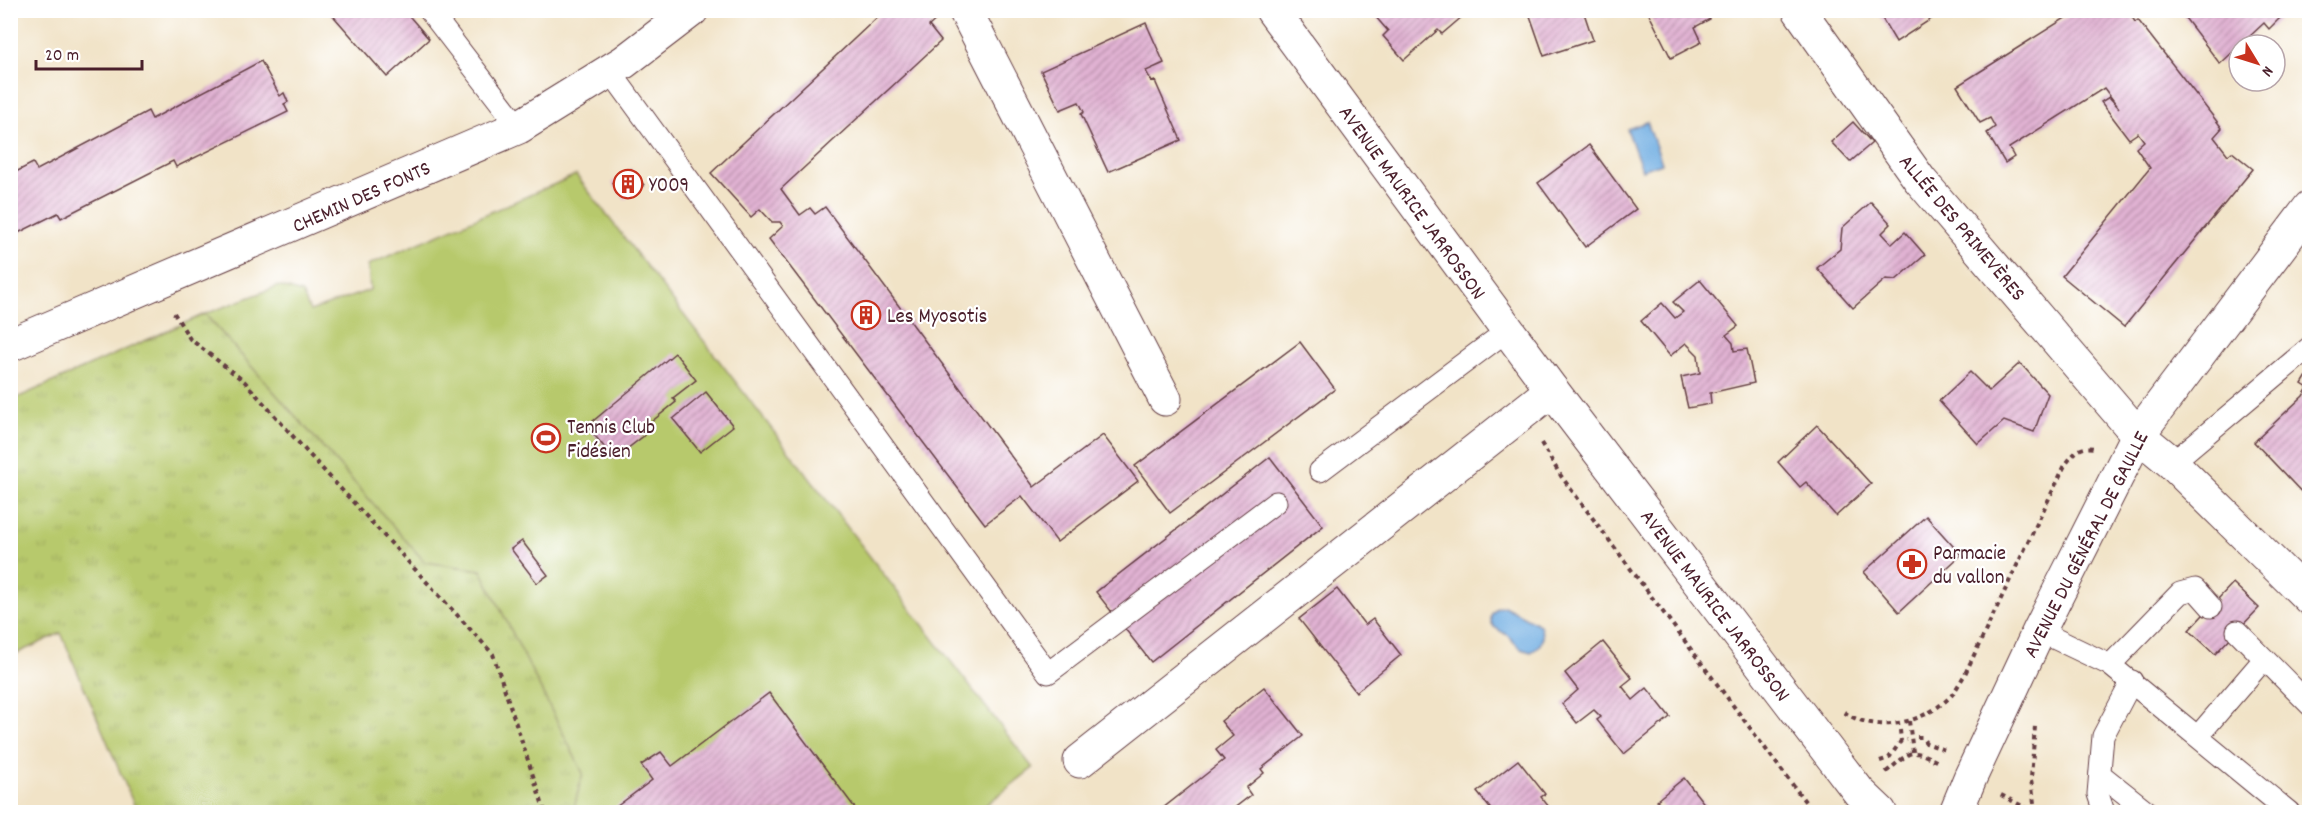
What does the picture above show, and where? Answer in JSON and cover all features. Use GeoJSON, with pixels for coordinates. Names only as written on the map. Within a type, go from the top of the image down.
{"type":"FeatureCollection","features":[{"type":"Feature","properties":{"kind":"street","name":"CHEMIN DES FONTS"},"geometry":{"type":"LineString","coordinates":[[10,345],[157,284],[519,127],[610,71],[692,10]]}},
{"type":"Feature","properties":{"kind":"street"},"geometry":{"type":"LineString","coordinates":[[965,10],[1165,399]]}},
{"type":"Feature","properties":{"kind":"street","name":"AVENUE MAURICE JARROSSON"},"geometry":{"type":"LineString","coordinates":[[1272,10],[1553,392],[1859,792],[1881,813]]}},
{"type":"Feature","properties":{"kind":"street","name":"ALLÉE DES PRIMEVÈRES"},"geometry":{"type":"LineString","coordinates":[[1799,10],[1920,180],[2138,435],[2172,463],[2310,599]]}},
{"type":"Feature","properties":{"kind":"street","name":"AVENUE DU GÉNÉRAL DE GAULLE"},"geometry":{"type":"LineString","coordinates":[[1956,813],[2039,631],[2138,435],[2310,207]]}},
{"type":"Feature","properties":{"kind":"street"},"geometry":{"type":"LineString","coordinates":[[1080,761],[1553,392]]}},
{"type":"Feature","properties":{"kind":"lane"},"geometry":{"type":"LineString","coordinates":[[429,10],[519,127]]}},
{"type":"Feature","properties":{"kind":"lane"},"geometry":{"type":"LineString","coordinates":[[610,71],[1048,673],[1276,502]]}},
{"type":"Feature","properties":{"kind":"lane"},"geometry":{"type":"LineString","coordinates":[[1320,471],[1508,330]]}},
{"type":"Feature","properties":{"kind":"lane"},"geometry":{"type":"LineString","coordinates":[[2172,463],[2310,347]]}},
{"type":"Feature","properties":{"kind":"lane"},"geometry":{"type":"LineString","coordinates":[[2110,665],[2180,593],[2195,589],[2211,607]]}},
{"type":"Feature","properties":{"kind":"lane"},"geometry":{"type":"LineString","coordinates":[[2039,631],[2110,665],[2132,681],[2289,813]]}},
{"type":"Feature","properties":{"kind":"lane"},"geometry":{"type":"LineString","coordinates":[[2237,631],[2310,705]]}},
{"type":"Feature","properties":{"kind":"lane"},"geometry":{"type":"LineString","coordinates":[[2198,736],[2264,659]]}},
{"type":"Feature","properties":{"kind":"lane"},"geometry":{"type":"LineString","coordinates":[[2104,813],[2098,794],[2103,736],[2132,681]]}},
{"type":"Feature","properties":{"kind":"lane"},"geometry":{"type":"LineString","coordinates":[[2100,774],[2148,813]]}},
{"type":"Feature","properties":{"kind":"path"},"geometry":{"type":"LineString","coordinates":[[157,284],[190,339],[245,382],[493,654],[545,813]]}},
{"type":"Feature","properties":{"kind":"path"},"geometry":{"type":"LineString","coordinates":[[1553,392],[1541,413],[1538,424],[1540,440],[1546,452],[1813,813]]}},
{"type":"Feature","properties":{"kind":"path"},"geometry":{"type":"LineString","coordinates":[[1909,721],[1913,752]]}},
{"type":"Feature","properties":{"kind":"path"},"geometry":{"type":"LineString","coordinates":[[1874,762],[1889,759],[1904,740],[1900,730]]}},
{"type":"Feature","properties":{"kind":"path"},"geometry":{"type":"LineString","coordinates":[[1917,737],[1922,737],[1926,743],[1952,752]]}},
{"type":"Feature","properties":{"kind":"path"},"geometry":{"type":"LineString","coordinates":[[1882,775],[1913,752],[1920,752],[1946,765]]}},
{"type":"Feature","properties":{"kind":"path"},"geometry":{"type":"LineString","coordinates":[[1992,790],[2035,812]]}},
{"type":"Feature","properties":{"kind":"green space","name":"Tennis Club Fidésien"},"geometry":{"type":"Polygon","coordinates":[[[576,175],[1033,768],[977,812],[573,812],[583,773],[481,570],[425,562],[205,314],[279,286],[302,293],[310,311],[370,290],[368,265],[576,175]]]}},
{"type":"Feature","properties":{"kind":"green space"},"geometry":{"type":"Polygon","coordinates":[[[205,314],[425,562],[481,570],[583,773],[573,812],[137,812],[61,633],[11,656],[10,401],[205,314]]]}},
{"type":"Feature","properties":{"kind":"water"},"geometry":{"type":"Polygon","coordinates":[[[1647,122],[1662,163],[1642,170],[1627,129],[1647,122]]]}},
{"type":"Feature","properties":{"kind":"water"},"geometry":{"type":"Polygon","coordinates":[[[1504,606],[1540,625],[1542,641],[1535,650],[1531,652],[1521,649],[1507,635],[1494,627],[1491,615],[1497,608],[1504,606]]]}},
{"type":"Feature","properties":{"kind":"building"},"geometry":{"type":"Polygon","coordinates":[[[328,10],[404,10],[429,39],[387,77],[328,10]]]}},
{"type":"Feature","properties":{"kind":"building"},"geometry":{"type":"Polygon","coordinates":[[[885,10],[934,10],[939,17],[929,26],[941,41],[781,189],[800,215],[810,208],[815,214],[825,207],[1034,487],[1103,435],[1138,481],[1057,542],[1022,496],[985,524],[769,239],[783,226],[780,222],[772,222],[760,209],[751,217],[711,173],[885,10]]]}},
{"type":"Feature","properties":{"kind":"building"},"geometry":{"type":"Polygon","coordinates":[[[1379,10],[1458,10],[1463,16],[1442,34],[1438,30],[1404,60],[1383,36],[1388,31],[1374,15],[1379,10]]]}},
{"type":"Feature","properties":{"kind":"building"},"geometry":{"type":"Polygon","coordinates":[[[1528,10],[1583,10],[1593,40],[1544,56],[1528,10]]]}},
{"type":"Feature","properties":{"kind":"building"},"geometry":{"type":"Polygon","coordinates":[[[1647,10],[1706,10],[1710,19],[1695,27],[1702,42],[1671,58],[1647,10]]]}},
{"type":"Feature","properties":{"kind":"building"},"geometry":{"type":"Polygon","coordinates":[[[1877,10],[1945,10],[1896,42],[1877,10]]]}},
{"type":"Feature","properties":{"kind":"building"},"geometry":{"type":"Polygon","coordinates":[[[2078,10],[2128,10],[2135,22],[2138,20],[2222,128],[2214,137],[2228,155],[2232,152],[2253,169],[2124,327],[2062,276],[2150,168],[2136,148],[2144,141],[2138,133],[2129,139],[2101,102],[2109,97],[2119,108],[2104,88],[2009,148],[2014,157],[2005,163],[1987,133],[1995,127],[1990,118],[1980,123],[1957,86],[2078,10]]]}},
{"type":"Feature","properties":{"kind":"building"},"geometry":{"type":"Polygon","coordinates":[[[2179,10],[2288,10],[2269,29],[2264,23],[2253,33],[2227,33],[2227,57],[2220,64],[2179,10]]]}},
{"type":"Feature","properties":{"kind":"building"},"geometry":{"type":"Polygon","coordinates":[[[1146,23],[1164,63],[1146,71],[1152,82],[1155,81],[1181,140],[1108,172],[1081,114],[1084,112],[1079,102],[1060,110],[1041,71],[1146,23]]]}},
{"type":"Feature","properties":{"kind":"building"},"geometry":{"type":"Polygon","coordinates":[[[261,61],[280,96],[284,93],[288,102],[284,104],[288,112],[176,167],[173,161],[61,218],[58,213],[10,237],[10,175],[33,163],[37,170],[148,111],[152,119],[261,61]]]}},
{"type":"Feature","properties":{"kind":"building"},"geometry":{"type":"Polygon","coordinates":[[[1853,122],[1872,143],[1850,162],[1831,142],[1853,122]]]}},
{"type":"Feature","properties":{"kind":"building"},"geometry":{"type":"Polygon","coordinates":[[[1589,145],[1636,209],[1585,247],[1538,183],[1589,145]]]}},
{"type":"Feature","properties":{"kind":"building","name":"Y009"},"geometry":{"type":"Polygon","coordinates":[[[631,169],[644,185],[625,199],[612,183],[631,169]]]}},
{"type":"Feature","properties":{"kind":"building"},"geometry":{"type":"Polygon","coordinates":[[[1871,202],[1891,224],[1882,233],[1892,244],[1905,232],[1925,255],[1896,280],[1886,279],[1853,308],[1817,268],[1840,249],[1842,228],[1871,202]]]}},
{"type":"Feature","properties":{"kind":"building"},"geometry":{"type":"Polygon","coordinates":[[[1700,280],[1738,326],[1726,335],[1733,343],[1734,351],[1747,349],[1754,383],[1710,393],[1711,404],[1688,408],[1681,377],[1700,373],[1698,355],[1686,343],[1670,356],[1641,321],[1662,303],[1675,318],[1683,312],[1673,302],[1700,280]]]}},
{"type":"Feature","properties":{"kind":"building"},"geometry":{"type":"Polygon","coordinates":[[[1300,342],[1335,389],[1170,513],[1135,466],[1300,342]]]}},
{"type":"Feature","properties":{"kind":"building"},"geometry":{"type":"Polygon","coordinates":[[[675,353],[696,380],[673,398],[676,402],[646,426],[650,431],[614,459],[587,426],[675,353]]]}},
{"type":"Feature","properties":{"kind":"building"},"geometry":{"type":"Polygon","coordinates":[[[2020,363],[2048,394],[2034,432],[2004,421],[1978,444],[1939,401],[1970,372],[1989,391],[2020,363]]]}},
{"type":"Feature","properties":{"kind":"building"},"geometry":{"type":"Polygon","coordinates":[[[2310,371],[2310,501],[2254,442],[2303,396],[2308,388],[2302,384],[2310,371]]]}},
{"type":"Feature","properties":{"kind":"building"},"geometry":{"type":"Polygon","coordinates":[[[706,392],[733,426],[700,452],[673,419],[706,392]]]}},
{"type":"Feature","properties":{"kind":"building"},"geometry":{"type":"Polygon","coordinates":[[[1817,425],[1871,484],[1836,516],[1806,482],[1800,487],[1778,462],[1817,425]]]}},
{"type":"Feature","properties":{"kind":"building"},"geometry":{"type":"Polygon","coordinates":[[[1270,457],[1323,526],[1151,662],[1096,592],[1270,457]]]}},
{"type":"Feature","properties":{"kind":"building","name":"Parmacie du vallon"},"geometry":{"type":"Polygon","coordinates":[[[1926,516],[1961,555],[1899,612],[1864,572],[1926,516]]]}},
{"type":"Feature","properties":{"kind":"building"},"geometry":{"type":"Polygon","coordinates":[[[522,541],[548,575],[537,583],[511,549],[522,541]]]}},
{"type":"Feature","properties":{"kind":"building"},"geometry":{"type":"Polygon","coordinates":[[[2233,583],[2259,608],[2215,654],[2189,630],[2233,583]]]}},
{"type":"Feature","properties":{"kind":"building"},"geometry":{"type":"Polygon","coordinates":[[[1337,589],[1365,625],[1373,619],[1401,655],[1356,692],[1299,619],[1337,589]]]}},
{"type":"Feature","properties":{"kind":"building"},"geometry":{"type":"Polygon","coordinates":[[[1603,642],[1632,678],[1622,686],[1633,700],[1647,688],[1670,717],[1624,754],[1597,720],[1601,717],[1594,710],[1577,723],[1562,704],[1578,690],[1565,673],[1603,642]]]}},
{"type":"Feature","properties":{"kind":"building"},"geometry":{"type":"Polygon","coordinates":[[[1264,687],[1303,736],[1261,769],[1264,773],[1246,788],[1251,795],[1229,812],[1158,812],[1224,760],[1216,750],[1233,736],[1221,721],[1264,687]]]}},
{"type":"Feature","properties":{"kind":"building"},"geometry":{"type":"Polygon","coordinates":[[[769,693],[858,812],[614,812],[612,810],[652,780],[641,765],[661,752],[672,766],[769,693]]]}},
{"type":"Feature","properties":{"kind":"building"},"geometry":{"type":"Polygon","coordinates":[[[1518,760],[1545,794],[1541,797],[1553,812],[1493,812],[1477,792],[1518,760]]]}},
{"type":"Feature","properties":{"kind":"building"},"geometry":{"type":"Polygon","coordinates":[[[1684,778],[1711,812],[1667,812],[1657,800],[1684,778]]]}},
{"type":"Feature","properties":{"kind":"place","name":"Y009"},"geometry":{"type":"Point","coordinates":[628,184]}},
{"type":"Feature","properties":{"kind":"place","name":"Les Myosotis"},"geometry":{"type":"Point","coordinates":[866,315]}},
{"type":"Feature","properties":{"kind":"place","name":"Tennis Club Fidésien"},"geometry":{"type":"Point","coordinates":[546,438]}},
{"type":"Feature","properties":{"kind":"place","name":"Parmacie du vallon"},"geometry":{"type":"Point","coordinates":[1912,564]}}]}
